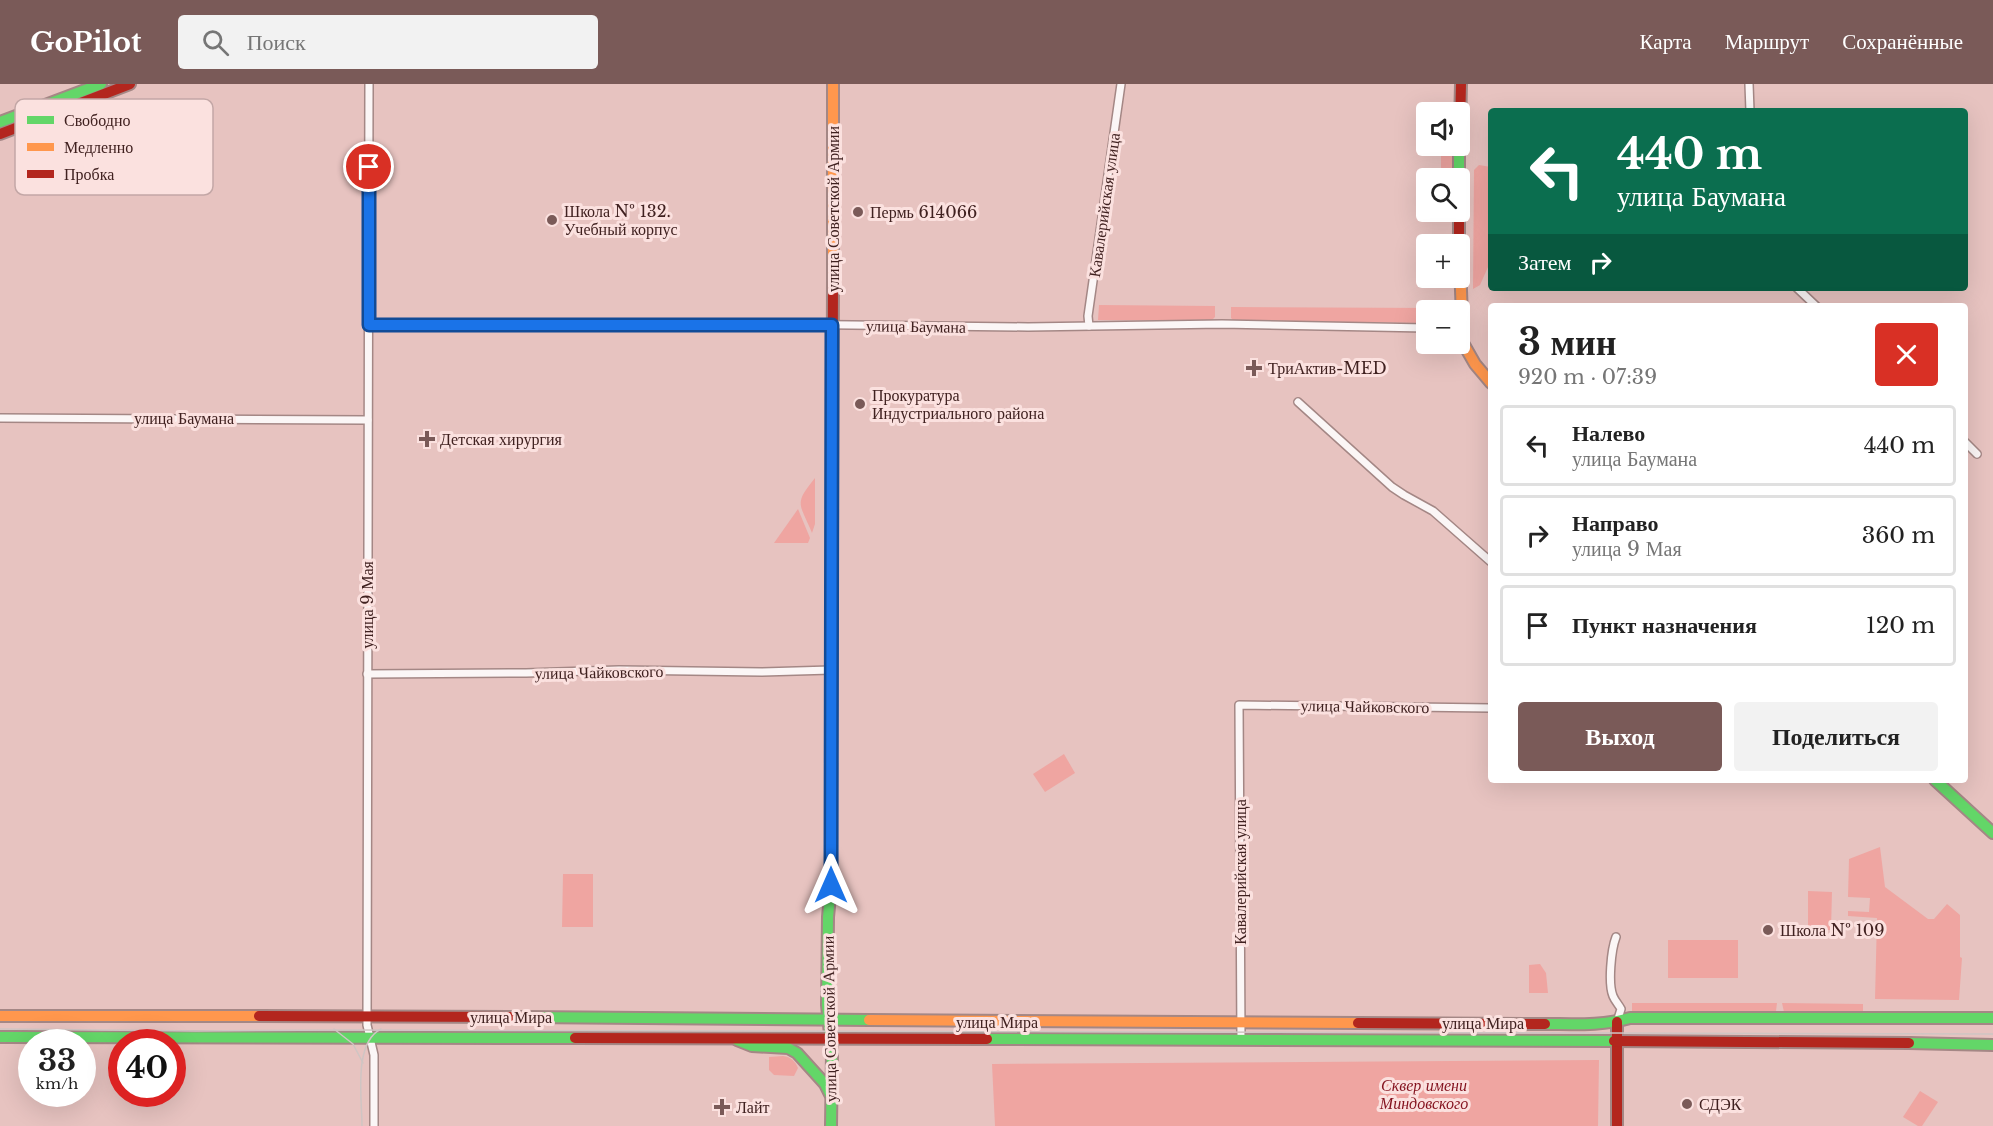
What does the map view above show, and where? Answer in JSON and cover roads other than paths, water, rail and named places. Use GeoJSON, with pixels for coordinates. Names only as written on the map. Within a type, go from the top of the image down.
{"type":"FeatureCollection","features":[{"type":"Feature","properties":{"kind":"main road"},"geometry":{"type":"LineString","coordinates":[[61,99],[101,84]]}},
{"type":"Feature","properties":{"kind":"main road"},"geometry":{"type":"LineString","coordinates":[[91,99],[130,84]]}},
{"type":"Feature","properties":{"kind":"main road","name":"улица Советской Армии"},"geometry":{"type":"LineString","coordinates":[[831,1126],[831,1038],[827,1005],[828,917],[831,885],[833,84]]}},
{"type":"Feature","properties":{"kind":"main road"},"geometry":{"type":"LineString","coordinates":[[1461,84],[1461,102]]}},
{"type":"Feature","properties":{"kind":"main road"},"geometry":{"type":"LineString","coordinates":[[0,122],[15,116]]}},
{"type":"Feature","properties":{"kind":"main road"},"geometry":{"type":"LineString","coordinates":[[0,134],[15,128]]}},
{"type":"Feature","properties":{"kind":"main road"},"geometry":{"type":"LineString","coordinates":[[1468,354],[1488,379]]}},
{"type":"Feature","properties":{"kind":"main road"},"geometry":{"type":"LineString","coordinates":[[1938,783],[1993,833]]}},
{"type":"Feature","properties":{"kind":"main road","name":"улица Мира"},"geometry":{"type":"LineString","coordinates":[[0,1016],[1240,1023],[1617,1022],[1641,1017],[1993,1018]]}},
{"type":"Feature","properties":{"kind":"main road"},"geometry":{"type":"LineString","coordinates":[[1617,1022],[1617,1126]]}},
{"type":"Feature","properties":{"kind":"main road","name":"улица Мира"},"geometry":{"type":"LineString","coordinates":[[0,1036],[1815,1041],[1993,1045]]}},
{"type":"Feature","properties":{"kind":"main road"},"geometry":{"type":"LineString","coordinates":[[731,1038],[752,1046],[788,1048],[802,1058],[825,1084],[831,1095]]}},
{"type":"Feature","properties":{"kind":"street","name":"улица 9 Мая"},"geometry":{"type":"LineString","coordinates":[[369,84],[367,1017],[374,1055],[374,1126]]}},
{"type":"Feature","properties":{"kind":"street","name":"Кавалерийская улица"},"geometry":{"type":"LineString","coordinates":[[1089,326],[1088,316],[1121,84]]}},
{"type":"Feature","properties":{"kind":"street"},"geometry":{"type":"LineString","coordinates":[[1749,84],[1750,108]]}},
{"type":"Feature","properties":{"kind":"street"},"geometry":{"type":"LineString","coordinates":[[1800,291],[1813,303]]}},
{"type":"Feature","properties":{"kind":"street","name":"улица Баумана"},"geometry":{"type":"LineString","coordinates":[[369,325],[1089,326],[1222,324],[1416,328]]}},
{"type":"Feature","properties":{"kind":"street"},"geometry":{"type":"LineString","coordinates":[[1299,402],[1392,487],[1433,511],[1488,559]]}},
{"type":"Feature","properties":{"kind":"street","name":"улица Баумана"},"geometry":{"type":"LineString","coordinates":[[0,418],[368,420]]}},
{"type":"Feature","properties":{"kind":"street"},"geometry":{"type":"LineString","coordinates":[[1968,445],[1977,454]]}},
{"type":"Feature","properties":{"kind":"street","name":"улица Чайковского"},"geometry":{"type":"LineString","coordinates":[[367,674],[619,670],[762,672],[831,670]]}},
{"type":"Feature","properties":{"kind":"street","name":"Кавалерийская улица"},"geometry":{"type":"LineString","coordinates":[[1239,705],[1240,1039]]}},
{"type":"Feature","properties":{"kind":"street","name":"улица Чайковского"},"geometry":{"type":"LineString","coordinates":[[1239,705],[1488,708]]}},
{"type":"Feature","properties":{"kind":"street"},"geometry":{"type":"LineString","coordinates":[[1616,937],[1612,952],[1611,988],[1621,1009],[1617,1022]]}},
{"type":"Feature","properties":{"kind":"tram line"},"geometry":{"type":"LineString","coordinates":[[0,1029],[1993,1034]]}},
{"type":"Feature","properties":{"kind":"tram line"},"geometry":{"type":"LineString","coordinates":[[334,1029],[353,1044],[363,1063]]}},
{"type":"Feature","properties":{"kind":"tram line"},"geometry":{"type":"LineString","coordinates":[[362,1126],[363,1059],[366,1046],[372,1036],[381,1029]]}},
{"type":"Feature","properties":{"kind":"place","name":"Пермь 614066"},"geometry":{"type":"Point","coordinates":[858,212]}},
{"type":"Feature","properties":{"kind":"place","name":"Школа № 132. Учебный корпус"},"geometry":{"type":"Point","coordinates":[552,220]}},
{"type":"Feature","properties":{"kind":"place","name":"ТриАктив-MED"},"geometry":{"type":"Point","coordinates":[1254,368]}},
{"type":"Feature","properties":{"kind":"place","name":"Прокуратура Индустриального района"},"geometry":{"type":"Point","coordinates":[860,404]}},
{"type":"Feature","properties":{"kind":"place","name":"Детская хирургия"},"geometry":{"type":"Point","coordinates":[427,439]}},
{"type":"Feature","properties":{"kind":"place","name":"Школа № 109"},"geometry":{"type":"Point","coordinates":[1768,930]}},
{"type":"Feature","properties":{"kind":"place","name":"СДЭК"},"geometry":{"type":"Point","coordinates":[1687,1104]}},
{"type":"Feature","properties":{"kind":"place","name":"Лайт"},"geometry":{"type":"Point","coordinates":[722,1107]}},
{"type":"Feature","properties":{"kind":"park label","name":"Сквер имени Миндовского"},"geometry":{"type":"Point","coordinates":[1424,1094]}}]}
